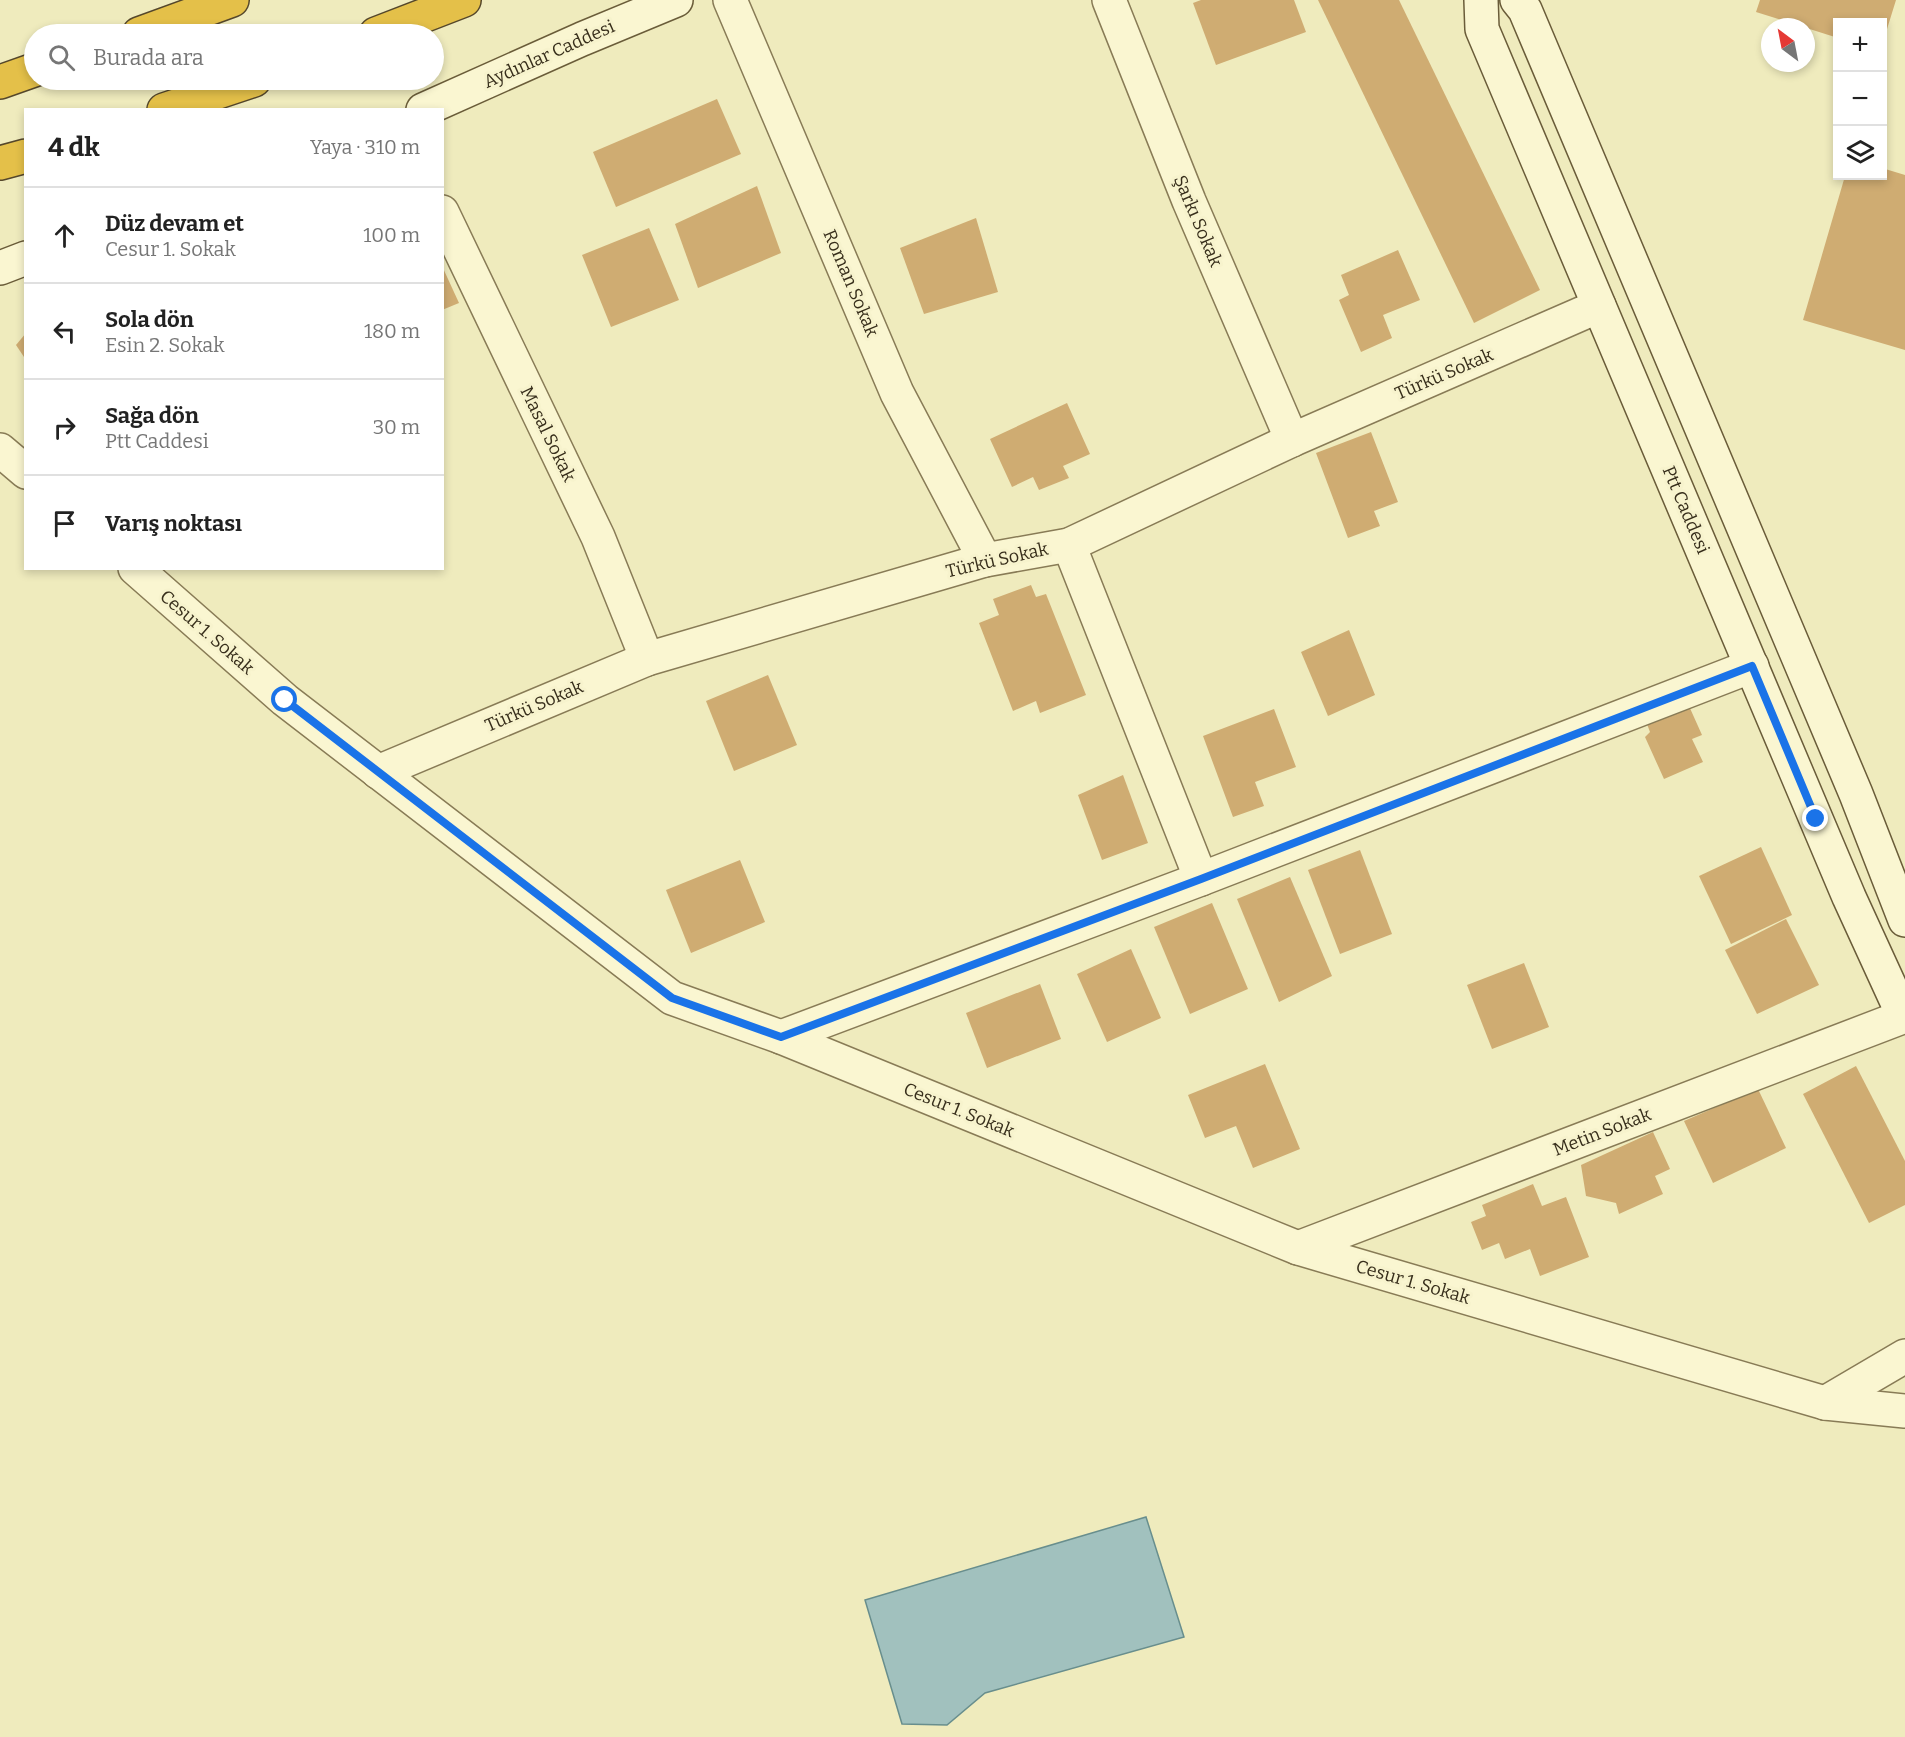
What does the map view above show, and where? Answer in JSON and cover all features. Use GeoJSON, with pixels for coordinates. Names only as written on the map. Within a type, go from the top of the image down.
{"type":"FeatureCollection","features":[{"type":"Feature","properties":{"kind":"highway"},"geometry":{"type":"LineString","coordinates":[[167,24],[232,0]]}},
{"type":"Feature","properties":{"kind":"highway"},"geometry":{"type":"LineString","coordinates":[[402,24],[464,0]]}},
{"type":"Feature","properties":{"kind":"highway"},"geometry":{"type":"LineString","coordinates":[[0,82],[24,74]]}},
{"type":"Feature","properties":{"kind":"highway"},"geometry":{"type":"LineString","coordinates":[[171,108],[224,90]]}},
{"type":"Feature","properties":{"kind":"highway"},"geometry":{"type":"LineString","coordinates":[[0,163],[24,157]]}},
{"type":"Feature","properties":{"kind":"street","name":"Aydınlar Caddesi"},"geometry":{"type":"LineString","coordinates":[[427,108],[676,0]]}},
{"type":"Feature","properties":{"kind":"street","name":"Roman Sokak"},"geometry":{"type":"LineString","coordinates":[[730,0],[897,393],[985,560]]}},
{"type":"Feature","properties":{"kind":"street","name":"Ptt Caddesi"},"geometry":{"type":"LineString","coordinates":[[1481,0],[1482,29],[1849,897],[1905,1016]]}},
{"type":"Feature","properties":{"kind":"street"},"geometry":{"type":"LineString","coordinates":[[1517,0],[1530,21],[1851,783],[1905,921]]}},
{"type":"Feature","properties":{"kind":"street","name":"Şarkı Sokak"},"geometry":{"type":"LineString","coordinates":[[1113,1],[1189,201],[1292,440]]}},
{"type":"Feature","properties":{"kind":"street","name":"Masal Sokak"},"geometry":{"type":"LineString","coordinates":[[444,216],[598,537],[647,659]]}},
{"type":"Feature","properties":{"kind":"street"},"geometry":{"type":"LineString","coordinates":[[0,268],[24,259]]}},
{"type":"Feature","properties":{"kind":"street","name":"Türkü Sokak"},"geometry":{"type":"LineString","coordinates":[[378,772],[647,659],[985,560],[1069,545],[1292,440],[1599,306]]}},
{"type":"Feature","properties":{"kind":"street"},"geometry":{"type":"LineString","coordinates":[[0,450],[24,470]]}},
{"type":"Feature","properties":{"kind":"street"},"geometry":{"type":"LineString","coordinates":[[1069,545],[1201,879]]}},
{"type":"Feature","properties":{"kind":"street","name":"Cesur 1. Sokak"},"geometry":{"type":"LineString","coordinates":[[137,570],[285,700],[672,998],[781,1037],[1299,1248],[1825,1403],[1905,1411]]}},
{"type":"Feature","properties":{"kind":"street"},"geometry":{"type":"LineString","coordinates":[[781,1037],[1201,879],[1752,666]]}},
{"type":"Feature","properties":{"kind":"street","name":"Metin Sokak"},"geometry":{"type":"LineString","coordinates":[[1299,1248],[1905,1016]]}},
{"type":"Feature","properties":{"kind":"street"},"geometry":{"type":"LineString","coordinates":[[1825,1403],[1905,1356]]}},
{"type":"Feature","properties":{"kind":"water"},"geometry":{"type":"Polygon","coordinates":[[[1146,1517],[1184,1637],[985,1693],[947,1725],[902,1724],[865,1600],[1146,1517]]]}},
{"type":"Feature","properties":{"kind":"building"},"geometry":{"type":"Polygon","coordinates":[[[1201,0],[1294,0],[1306,32],[1216,65],[1193,3],[1201,0]]]}},
{"type":"Feature","properties":{"kind":"building"},"geometry":{"type":"Polygon","coordinates":[[[1318,0],[1399,0],[1540,290],[1474,323],[1318,0]]]}},
{"type":"Feature","properties":{"kind":"building"},"geometry":{"type":"Polygon","coordinates":[[[1760,0],[1896,0],[1887,29],[1887,18],[1833,18],[1833,36],[1815,31],[1815,18],[1775,18],[1756,12],[1760,0]]]}},
{"type":"Feature","properties":{"kind":"building"},"geometry":{"type":"Polygon","coordinates":[[[717,99],[741,154],[616,207],[593,152],[717,99]]]}},
{"type":"Feature","properties":{"kind":"building"},"geometry":{"type":"Polygon","coordinates":[[[1887,170],[1905,175],[1905,350],[1803,320],[1844,180],[1887,180],[1887,170]]]}},
{"type":"Feature","properties":{"kind":"building"},"geometry":{"type":"Polygon","coordinates":[[[757,186],[781,253],[698,288],[675,224],[757,186]]]}},
{"type":"Feature","properties":{"kind":"building"},"geometry":{"type":"Polygon","coordinates":[[[976,218],[998,292],[924,314],[900,248],[976,218]]]}},
{"type":"Feature","properties":{"kind":"building"},"geometry":{"type":"Polygon","coordinates":[[[649,228],[679,300],[611,327],[582,255],[649,228]]]}},
{"type":"Feature","properties":{"kind":"building"},"geometry":{"type":"Polygon","coordinates":[[[1398,250],[1420,300],[1383,315],[1392,338],[1361,352],[1339,300],[1349,295],[1341,275],[1398,250]]]}},
{"type":"Feature","properties":{"kind":"building"},"geometry":{"type":"Polygon","coordinates":[[[444,270],[459,303],[444,309],[444,270]]]}},
{"type":"Feature","properties":{"kind":"building"},"geometry":{"type":"Polygon","coordinates":[[[24,335],[24,357],[16,345],[24,335]]]}},
{"type":"Feature","properties":{"kind":"building"},"geometry":{"type":"Polygon","coordinates":[[[1067,403],[1090,454],[1063,466],[1069,478],[1039,490],[1033,477],[1012,487],[990,439],[1067,403]]]}},
{"type":"Feature","properties":{"kind":"building"},"geometry":{"type":"Polygon","coordinates":[[[1371,432],[1398,502],[1374,511],[1380,526],[1348,538],[1316,453],[1371,432]]]}},
{"type":"Feature","properties":{"kind":"building"},"geometry":{"type":"Polygon","coordinates":[[[1031,585],[1036,597],[1046,594],[1086,695],[1040,713],[1036,701],[1013,711],[979,623],[999,615],[993,599],[1031,585]]]}},
{"type":"Feature","properties":{"kind":"building"},"geometry":{"type":"Polygon","coordinates":[[[1349,630],[1375,695],[1328,716],[1301,652],[1349,630]]]}},
{"type":"Feature","properties":{"kind":"building"},"geometry":{"type":"Polygon","coordinates":[[[768,675],[797,745],[734,771],[706,701],[768,675]]]}},
{"type":"Feature","properties":{"kind":"building"},"geometry":{"type":"Polygon","coordinates":[[[1689,706],[1702,735],[1692,739],[1703,762],[1664,779],[1645,737],[1650,732],[1647,724],[1689,706]]]}},
{"type":"Feature","properties":{"kind":"building"},"geometry":{"type":"Polygon","coordinates":[[[1274,709],[1296,767],[1255,782],[1264,806],[1233,817],[1203,736],[1274,709]]]}},
{"type":"Feature","properties":{"kind":"building"},"geometry":{"type":"Polygon","coordinates":[[[1123,775],[1148,843],[1102,860],[1078,795],[1123,775]]]}},
{"type":"Feature","properties":{"kind":"building"},"geometry":{"type":"Polygon","coordinates":[[[1761,847],[1792,915],[1731,944],[1699,876],[1761,847]]]}},
{"type":"Feature","properties":{"kind":"building"},"geometry":{"type":"Polygon","coordinates":[[[1360,850],[1392,934],[1340,954],[1308,870],[1360,850]]]}},
{"type":"Feature","properties":{"kind":"building"},"geometry":{"type":"Polygon","coordinates":[[[740,860],[765,922],[691,953],[666,890],[740,860]]]}},
{"type":"Feature","properties":{"kind":"building"},"geometry":{"type":"Polygon","coordinates":[[[1290,877],[1332,976],[1279,1002],[1237,899],[1290,877]]]}},
{"type":"Feature","properties":{"kind":"building"},"geometry":{"type":"Polygon","coordinates":[[[1212,903],[1248,989],[1190,1014],[1154,927],[1212,903]]]}},
{"type":"Feature","properties":{"kind":"building"},"geometry":{"type":"Polygon","coordinates":[[[1786,919],[1819,985],[1757,1014],[1725,950],[1786,919]]]}},
{"type":"Feature","properties":{"kind":"building"},"geometry":{"type":"Polygon","coordinates":[[[1131,949],[1161,1018],[1107,1042],[1077,974],[1131,949]]]}},
{"type":"Feature","properties":{"kind":"building"},"geometry":{"type":"Polygon","coordinates":[[[1524,963],[1549,1027],[1492,1049],[1467,985],[1524,963]]]}},
{"type":"Feature","properties":{"kind":"building"},"geometry":{"type":"Polygon","coordinates":[[[1040,984],[1061,1039],[987,1068],[966,1013],[1040,984]]]}},
{"type":"Feature","properties":{"kind":"building"},"geometry":{"type":"Polygon","coordinates":[[[1265,1064],[1300,1149],[1253,1168],[1236,1126],[1205,1138],[1188,1095],[1265,1064]]]}},
{"type":"Feature","properties":{"kind":"building"},"geometry":{"type":"Polygon","coordinates":[[[1856,1066],[1905,1161],[1905,1205],[1869,1223],[1803,1094],[1856,1066]]]}},
{"type":"Feature","properties":{"kind":"building"},"geometry":{"type":"Polygon","coordinates":[[[1758,1089],[1786,1148],[1713,1183],[1684,1121],[1758,1089]]]}},
{"type":"Feature","properties":{"kind":"building"},"geometry":{"type":"Polygon","coordinates":[[[1653,1132],[1670,1169],[1655,1176],[1663,1194],[1619,1214],[1616,1203],[1586,1196],[1581,1165],[1653,1132]]]}},
{"type":"Feature","properties":{"kind":"building"},"geometry":{"type":"Polygon","coordinates":[[[1533,1184],[1542,1206],[1566,1197],[1589,1257],[1540,1276],[1530,1249],[1505,1259],[1499,1243],[1482,1250],[1471,1222],[1486,1216],[1482,1205],[1533,1184]]]}},
{"type":"Feature","properties":{"kind":"route"},"geometry":{"type":"LineString","coordinates":[[285,700],[672,998],[781,1037],[1201,879],[1752,666],[1816,819]]}}]}
